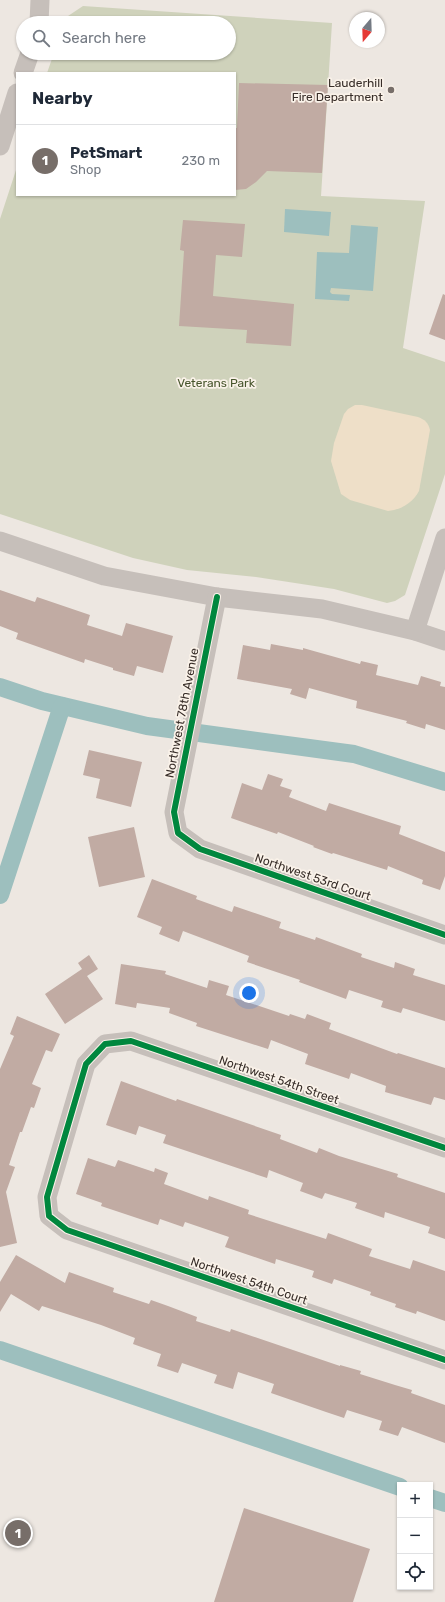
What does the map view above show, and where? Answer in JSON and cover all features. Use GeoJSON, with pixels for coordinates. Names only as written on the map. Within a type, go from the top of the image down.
{"type":"FeatureCollection","features":[{"type":"Feature","properties":{"kind":"street"},"geometry":{"type":"LineString","coordinates":[[39,16],[40,0]]}},
{"type":"Feature","properties":{"kind":"street"},"geometry":{"type":"LineString","coordinates":[[23,72],[28,60]]}},
{"type":"Feature","properties":{"kind":"street"},"geometry":{"type":"LineString","coordinates":[[0,146],[16,96]]}},
{"type":"Feature","properties":{"kind":"street"},"geometry":{"type":"LineString","coordinates":[[415,631],[445,538]]}},
{"type":"Feature","properties":{"kind":"street"},"geometry":{"type":"LineString","coordinates":[[0,541],[104,576],[217,597],[322,609],[415,631],[445,642]]}},
{"type":"Feature","properties":{"kind":"street","name":"Northwest 78th Avenue"},"geometry":{"type":"LineString","coordinates":[[178,833],[174,812],[217,597]]}},
{"type":"Feature","properties":{"kind":"street","name":"Northwest 53rd Court"},"geometry":{"type":"LineString","coordinates":[[178,833],[200,849],[445,935]]}},
{"type":"Feature","properties":{"kind":"street","name":"Northwest 54th Street"},"geometry":{"type":"LineString","coordinates":[[49,1216],[47,1196],[86,1064],[105,1044],[130,1042],[445,1148]]}},
{"type":"Feature","properties":{"kind":"street","name":"Northwest 54th Court"},"geometry":{"type":"LineString","coordinates":[[49,1216],[67,1230],[445,1360]]}},
{"type":"Feature","properties":{"kind":"green space","name":"Veterans Park"},"geometry":{"type":"Polygon","coordinates":[[[83,6],[229,16],[68,16],[83,6]]]}},
{"type":"Feature","properties":{"kind":"green space","name":"Veterans Park"},"geometry":{"type":"Polygon","coordinates":[[[236,16],[332,23],[321,196],[425,201],[403,348],[445,362],[445,474],[405,595],[395,601],[387,603],[334,589],[256,577],[187,570],[133,558],[0,514],[0,219],[16,170],[16,196],[236,196],[236,72],[47,72],[52,60],[236,60],[236,16]]]}},
{"type":"Feature","properties":{"kind":"sand"},"geometry":{"type":"Polygon","coordinates":[[[355,405],[362,405],[418,417],[424,420],[428,425],[430,430],[419,491],[410,502],[402,507],[388,511],[350,500],[341,494],[331,461],[334,443],[344,414],[348,409],[355,405]]]}},
{"type":"Feature","properties":{"kind":"water"},"geometry":{"type":"Polygon","coordinates":[[[285,209],[331,212],[329,236],[284,232],[285,209]]]}},
{"type":"Feature","properties":{"kind":"water"},"geometry":{"type":"Polygon","coordinates":[[[351,225],[378,227],[373,291],[331,288],[330,292],[332,294],[350,295],[349,301],[315,299],[317,252],[349,253],[351,225]]]}},
{"type":"Feature","properties":{"kind":"building"},"geometry":{"type":"Polygon","coordinates":[[[239,83],[328,85],[322,173],[267,171],[246,189],[236,190],[239,83]]]}},
{"type":"Feature","properties":{"kind":"building"},"geometry":{"type":"Polygon","coordinates":[[[183,220],[245,224],[242,257],[216,255],[213,296],[294,304],[291,346],[246,343],[247,330],[179,326],[184,251],[180,250],[183,220]]]}},
{"type":"Feature","properties":{"kind":"building"},"geometry":{"type":"Polygon","coordinates":[[[443,294],[445,295],[445,340],[429,334],[443,294]]]}},
{"type":"Feature","properties":{"kind":"building"},"geometry":{"type":"Polygon","coordinates":[[[0,590],[35,602],[37,597],[90,615],[87,625],[122,636],[126,623],[173,636],[163,673],[137,666],[134,676],[113,670],[113,668],[85,659],[84,663],[16,639],[18,633],[0,626],[0,590]]]}},
{"type":"Feature","properties":{"kind":"building"},"geometry":{"type":"Polygon","coordinates":[[[271,644],[303,650],[303,648],[360,664],[361,661],[378,665],[376,675],[418,685],[421,676],[441,682],[440,686],[445,687],[445,730],[426,724],[425,729],[406,723],[407,721],[356,708],[357,701],[309,688],[306,699],[290,694],[292,689],[237,679],[243,645],[270,650],[271,644]]]}},
{"type":"Feature","properties":{"kind":"building"},"geometry":{"type":"Polygon","coordinates":[[[89,750],[142,762],[131,807],[96,798],[100,779],[83,775],[89,750]]]}},
{"type":"Feature","properties":{"kind":"building"},"geometry":{"type":"Polygon","coordinates":[[[268,774],[283,779],[280,786],[292,790],[289,797],[326,811],[329,803],[401,826],[399,834],[445,852],[445,876],[440,890],[422,884],[423,880],[388,866],[387,870],[333,853],[332,854],[278,832],[277,834],[231,818],[242,783],[262,790],[268,774]]]}},
{"type":"Feature","properties":{"kind":"building"},"geometry":{"type":"Polygon","coordinates":[[[134,827],[145,877],[99,887],[88,837],[134,827]]]}},
{"type":"Feature","properties":{"kind":"building"},"geometry":{"type":"Polygon","coordinates":[[[152,879],[197,896],[196,899],[232,912],[234,906],[281,922],[279,928],[315,940],[316,937],[362,954],[361,957],[394,968],[395,962],[415,969],[413,975],[445,985],[445,1021],[403,1008],[401,1013],[381,1007],[383,1001],[349,990],[346,999],[299,982],[300,980],[247,962],[249,956],[183,931],[179,942],[159,934],[162,927],[137,917],[152,879]]]}},
{"type":"Feature","properties":{"kind":"building"},"geometry":{"type":"Polygon","coordinates":[[[89,955],[98,969],[87,976],[103,999],[65,1024],[45,994],[82,969],[78,963],[89,955]]]}},
{"type":"Feature","properties":{"kind":"building"},"geometry":{"type":"Polygon","coordinates":[[[121,964],[166,971],[165,974],[207,988],[209,980],[229,986],[226,995],[289,1016],[290,1014],[305,1019],[307,1014],[331,1023],[329,1029],[397,1054],[398,1053],[445,1068],[445,1100],[434,1097],[431,1105],[385,1092],[386,1086],[351,1073],[349,1079],[305,1064],[308,1054],[271,1040],[268,1049],[196,1026],[197,1023],[169,1013],[170,1008],[137,1003],[136,1008],[115,1004],[121,964]]]}},
{"type":"Feature","properties":{"kind":"building"},"geometry":{"type":"Polygon","coordinates":[[[17,1016],[60,1034],[52,1052],[46,1050],[32,1084],[41,1088],[34,1108],[31,1107],[22,1132],[20,1132],[9,1165],[15,1167],[6,1192],[17,1243],[0,1247],[0,1069],[14,1036],[10,1034],[17,1016]]]}},
{"type":"Feature","properties":{"kind":"building"},"geometry":{"type":"Polygon","coordinates":[[[121,1081],[176,1101],[177,1099],[281,1135],[280,1139],[317,1153],[319,1148],[339,1156],[398,1174],[397,1177],[445,1193],[445,1239],[428,1233],[430,1227],[385,1212],[384,1218],[355,1208],[357,1203],[325,1193],[322,1199],[300,1191],[303,1183],[269,1170],[267,1178],[163,1143],[166,1135],[139,1126],[136,1135],[106,1125],[121,1081]]]}},
{"type":"Feature","properties":{"kind":"building"},"geometry":{"type":"Polygon","coordinates":[[[88,1158],[115,1167],[118,1160],[154,1172],[155,1168],[168,1173],[164,1184],[208,1200],[209,1196],[249,1210],[248,1214],[326,1239],[328,1233],[372,1249],[369,1256],[410,1269],[413,1260],[445,1271],[445,1321],[417,1311],[416,1314],[395,1307],[396,1304],[370,1295],[371,1292],[334,1279],[332,1284],[312,1277],[314,1271],[276,1259],[275,1264],[225,1247],[229,1237],[185,1222],[183,1227],[160,1219],[158,1225],[101,1206],[102,1203],[76,1194],[88,1158]]]}},
{"type":"Feature","properties":{"kind":"building"},"geometry":{"type":"Polygon","coordinates":[[[16,1255],[65,1283],[69,1272],[114,1288],[113,1292],[149,1304],[151,1300],[197,1317],[196,1321],[230,1332],[231,1329],[340,1366],[361,1371],[360,1374],[412,1390],[411,1393],[445,1405],[445,1443],[402,1427],[398,1436],[379,1430],[382,1421],[347,1410],[344,1418],[326,1412],[271,1393],[274,1384],[238,1372],[233,1389],[214,1383],[217,1375],[182,1363],[178,1373],[157,1366],[161,1354],[133,1344],[135,1338],[101,1325],[42,1306],[39,1311],[11,1294],[0,1312],[0,1282],[16,1255]]]}},
{"type":"Feature","properties":{"kind":"building"},"geometry":{"type":"Polygon","coordinates":[[[244,1508],[370,1549],[353,1602],[214,1602],[244,1508]]]}},
{"type":"Feature","properties":{"kind":"waterway"},"geometry":{"type":"LineString","coordinates":[[0,687],[42,701],[147,726],[354,754],[445,782]]}},
{"type":"Feature","properties":{"kind":"waterway"},"geometry":{"type":"LineString","coordinates":[[0,895],[62,706]]}},
{"type":"Feature","properties":{"kind":"waterway"},"geometry":{"type":"LineString","coordinates":[[0,1350],[397,1486]]}},
{"type":"Feature","properties":{"kind":"waterway"},"geometry":{"type":"LineString","coordinates":[[433,1499],[445,1503]]}},
{"type":"Feature","properties":{"kind":"cycle path"},"geometry":{"type":"LineString","coordinates":[[217,597],[174,812],[178,833],[200,849],[445,935]]}},
{"type":"Feature","properties":{"kind":"cycle path"},"geometry":{"type":"LineString","coordinates":[[445,1148],[131,1041],[105,1044],[86,1064],[47,1197],[49,1216],[67,1230],[445,1360]]}},
{"type":"Feature","properties":{"kind":"place","name":"Lauderhill Fire Department"},"geometry":{"type":"Point","coordinates":[391,90]}},
{"type":"Feature","properties":{"kind":"place","name":"PetSmart"},"geometry":{"type":"Point","coordinates":[18,1533]}}]}
